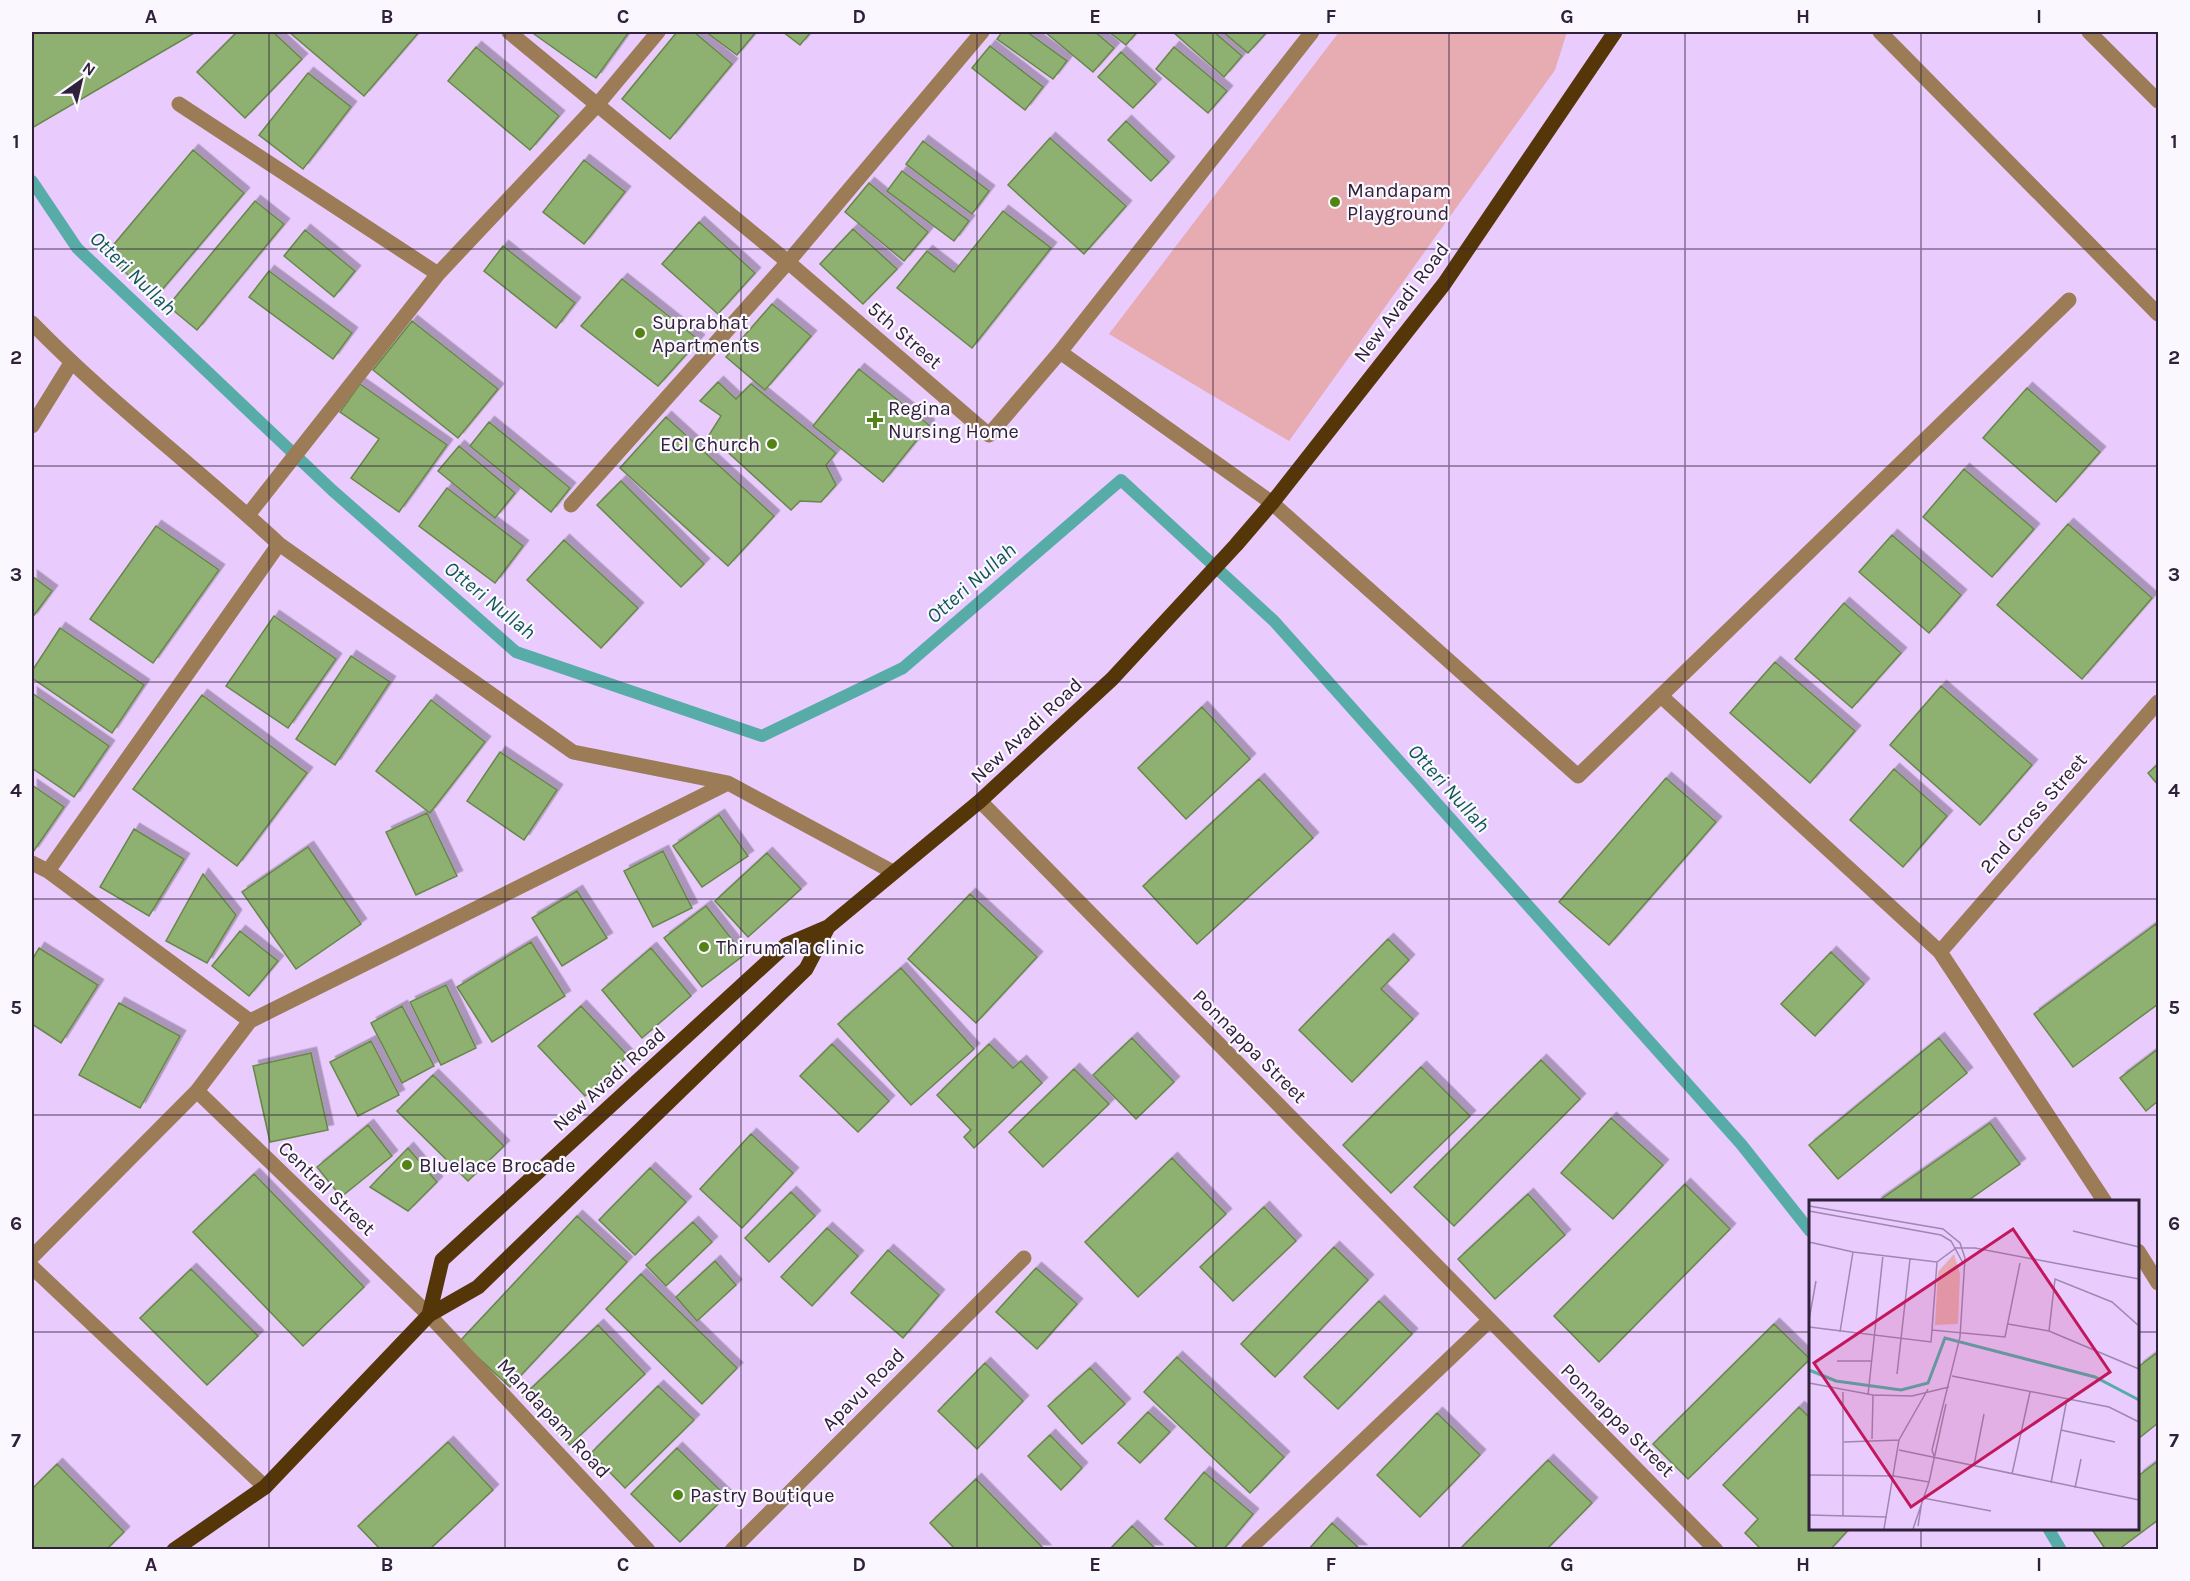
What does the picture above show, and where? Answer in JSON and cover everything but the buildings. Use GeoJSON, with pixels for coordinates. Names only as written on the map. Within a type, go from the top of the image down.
{"type":"FeatureCollection","features":[{"type":"Feature","properties":{"kind":"main road","name":"New Avadi Road"},"geometry":{"type":"LineString","coordinates":[[429,1315],[442,1260],[786,945],[828,927],[980,801],[1112,679],[1236,545],[1272,503],[1444,284],[1615,32]]}},
{"type":"Feature","properties":{"kind":"main road","name":"New Avadi Road"},"geometry":{"type":"LineString","coordinates":[[174,1550],[265,1487],[429,1315],[478,1287],[806,969],[828,927]]}},
{"type":"Feature","properties":{"kind":"street","name":"5th Street"},"geometry":{"type":"LineString","coordinates":[[509,32],[788,262],[989,435],[1060,352]]}},
{"type":"Feature","properties":{"kind":"street"},"geometry":{"type":"LineString","coordinates":[[248,515],[438,274],[597,105],[658,32]]}},
{"type":"Feature","properties":{"kind":"street"},"geometry":{"type":"LineString","coordinates":[[571,505],[788,262],[982,32]]}},
{"type":"Feature","properties":{"kind":"street"},"geometry":{"type":"LineString","coordinates":[[1312,32],[1060,352],[1272,503],[1578,776],[2069,300]]}},
{"type":"Feature","properties":{"kind":"street"},"geometry":{"type":"LineString","coordinates":[[1880,32],[2158,314]]}},
{"type":"Feature","properties":{"kind":"street"},"geometry":{"type":"LineString","coordinates":[[2089,32],[2158,101]]}},
{"type":"Feature","properties":{"kind":"street"},"geometry":{"type":"LineString","coordinates":[[179,104],[438,274]]}},
{"type":"Feature","properties":{"kind":"street"},"geometry":{"type":"LineString","coordinates":[[32,323],[71,363],[279,544],[573,752],[728,783],[893,872]]}},
{"type":"Feature","properties":{"kind":"street"},"geometry":{"type":"LineString","coordinates":[[32,426],[71,363]]}},
{"type":"Feature","properties":{"kind":"street"},"geometry":{"type":"LineString","coordinates":[[48,871],[279,544]]}},
{"type":"Feature","properties":{"kind":"street"},"geometry":{"type":"LineString","coordinates":[[1661,696],[1940,952],[2104,1200]]}},
{"type":"Feature","properties":{"kind":"street","name":"2nd Cross Street"},"geometry":{"type":"LineString","coordinates":[[1940,952],[2158,702]]}},
{"type":"Feature","properties":{"kind":"street"},"geometry":{"type":"LineString","coordinates":[[32,1257],[197,1091],[250,1021],[728,783]]}},
{"type":"Feature","properties":{"kind":"street","name":"Ponnappa Street"},"geometry":{"type":"LineString","coordinates":[[980,801],[1716,1550]]}},
{"type":"Feature","properties":{"kind":"street"},"geometry":{"type":"LineString","coordinates":[[32,862],[48,871],[250,1021]]}},
{"type":"Feature","properties":{"kind":"street","name":"Central Street"},"geometry":{"type":"LineString","coordinates":[[197,1091],[429,1315]]}},
{"type":"Feature","properties":{"kind":"street"},"geometry":{"type":"LineString","coordinates":[[2139,1253],[2158,1283]]}},
{"type":"Feature","properties":{"kind":"street","name":"Apavu Road"},"geometry":{"type":"LineString","coordinates":[[732,1550],[1024,1258]]}},
{"type":"Feature","properties":{"kind":"street"},"geometry":{"type":"LineString","coordinates":[[32,1267],[265,1487]]}},
{"type":"Feature","properties":{"kind":"street","name":"Mandapam Road"},"geometry":{"type":"LineString","coordinates":[[429,1315],[648,1550]]}},
{"type":"Feature","properties":{"kind":"street"},"geometry":{"type":"LineString","coordinates":[[1248,1550],[1490,1320]]}},
{"type":"Feature","properties":{"kind":"shaded area","name":"Mandapam Playground"},"geometry":{"type":"Polygon","coordinates":[[[1339,32],[1567,32],[1555,70],[1289,441],[1109,334],[1339,32]]]}},
{"type":"Feature","properties":{"kind":"waterway","name":"Otteri Nullah"},"geometry":{"type":"LineString","coordinates":[[32,181],[77,248],[332,490],[516,652],[762,736],[903,668],[1121,480],[1274,621],[1741,1144],[1809,1230]]}},
{"type":"Feature","properties":{"kind":"waterway","name":"Otteri Nullah"},"geometry":{"type":"LineString","coordinates":[[2049,1530],[2061,1550]]}},
{"type":"Feature","properties":{"kind":"place","name":"Mandapam Playground"},"geometry":{"type":"Point","coordinates":[1335,202]}},
{"type":"Feature","properties":{"kind":"place","name":"Suprabhat Apartments"},"geometry":{"type":"Point","coordinates":[640,333]}},
{"type":"Feature","properties":{"kind":"place","name":"Regina Nursing Home"},"geometry":{"type":"Point","coordinates":[875,420]}},
{"type":"Feature","properties":{"kind":"place","name":"ECI Church"},"geometry":{"type":"Point","coordinates":[772,444]}},
{"type":"Feature","properties":{"kind":"place","name":"Thirumala clinic"},"geometry":{"type":"Point","coordinates":[704,947]}},
{"type":"Feature","properties":{"kind":"place","name":"Bluelace Brocade"},"geometry":{"type":"Point","coordinates":[407,1165]}},
{"type":"Feature","properties":{"kind":"place","name":"Pastry Boutique"},"geometry":{"type":"Point","coordinates":[678,1495]}}]}
